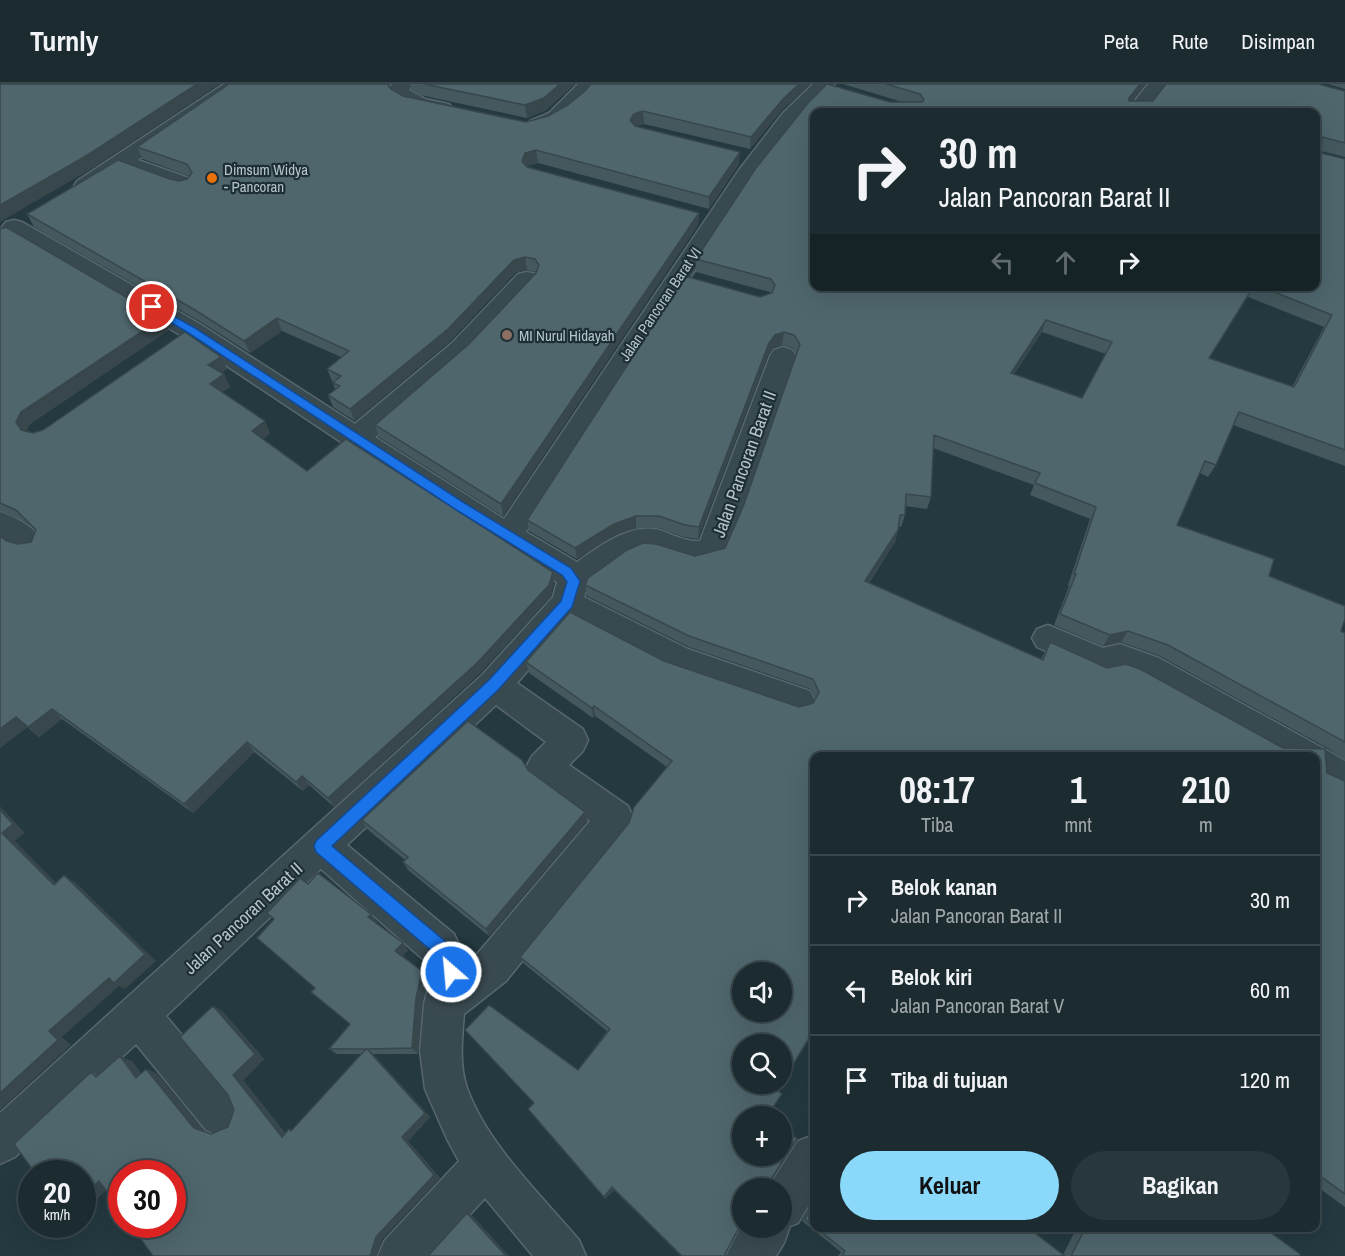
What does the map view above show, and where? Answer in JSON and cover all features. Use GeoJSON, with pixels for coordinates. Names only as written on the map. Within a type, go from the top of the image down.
{"type":"FeatureCollection","features":[{"type":"Feature","properties":{"kind":"street"},"geometry":{"type":"LineString","coordinates":[[63,198],[123,162],[237,84]]}},
{"type":"Feature","properties":{"kind":"street"},"geometry":{"type":"LineString","coordinates":[[403,84],[398,90],[401,96],[413,102],[458,111]]}},
{"type":"Feature","properties":{"kind":"street"},"geometry":{"type":"LineString","coordinates":[[515,123],[527,126],[540,124],[556,117],[588,84]]}},
{"type":"Feature","properties":{"kind":"street"},"geometry":{"type":"LineString","coordinates":[[1139,108],[1158,84]]}},
{"type":"Feature","properties":{"kind":"street","name":"Jalan Pancoran Barat VI"},"geometry":{"type":"LineString","coordinates":[[509,535],[688,280],[716,220],[757,160],[787,120],[829,88]]}},
{"type":"Feature","properties":{"kind":"street"},"geometry":{"type":"LineString","coordinates":[[732,154],[757,160]]}},
{"type":"Feature","properties":{"kind":"street"},"geometry":{"type":"LineString","coordinates":[[123,162],[184,184]]}},
{"type":"Feature","properties":{"kind":"street"},"geometry":{"type":"LineString","coordinates":[[690,214],[716,220]]}},
{"type":"Feature","properties":{"kind":"street"},"geometry":{"type":"LineString","coordinates":[[16,226],[191,330],[462,507],[566,571],[570,592],[677,659],[798,701]]}},
{"type":"Feature","properties":{"kind":"street"},"geometry":{"type":"LineString","coordinates":[[356,438],[461,350],[527,279]]}},
{"type":"Feature","properties":{"kind":"street"},"geometry":{"type":"LineString","coordinates":[[165,348],[191,330]]}},
{"type":"Feature","properties":{"kind":"street","name":"Jalan Pancoran Barat II"},"geometry":{"type":"LineString","coordinates":[[0,1142],[494,685],[570,592],[640,540],[650,539],[699,554],[711,550],[725,518],[783,357]]}},
{"type":"Feature","properties":{"kind":"street"},"geometry":{"type":"LineString","coordinates":[[0,523],[29,543]]}},
{"type":"Feature","properties":{"kind":"street"},"geometry":{"type":"LineString","coordinates":[[1048,638],[1101,662],[1120,657],[1147,668],[1298,752]]}},
{"type":"Feature","properties":{"kind":"street"},"geometry":{"type":"LineString","coordinates":[[444,1004],[492,967],[615,818],[544,767],[571,740],[494,685]]}},
{"type":"Feature","properties":{"kind":"street"},"geometry":{"type":"LineString","coordinates":[[1320,764],[1345,779]]}},
{"type":"Feature","properties":{"kind":"street"},"geometry":{"type":"LineString","coordinates":[[321,846],[440,948],[451,972],[444,1004],[441,1051],[446,1089],[462,1124],[486,1165],[563,1256]]}},
{"type":"Feature","properties":{"kind":"street"},"geometry":{"type":"LineString","coordinates":[[139,1015],[220,1115]]}},
{"type":"Feature","properties":{"kind":"street"},"geometry":{"type":"LineString","coordinates":[[792,1191],[810,1163]]}},
{"type":"Feature","properties":{"kind":"street"},"geometry":{"type":"LineString","coordinates":[[401,1256],[486,1165]]}},
{"type":"Feature","properties":{"kind":"street"},"geometry":{"type":"LineString","coordinates":[[749,1256],[761,1238]]}},
{"type":"Feature","properties":{"kind":"building"},"geometry":{"type":"Polygon","coordinates":[[[0,84],[197,84],[86,156],[0,205],[0,84]]]}},
{"type":"Feature","properties":{"kind":"building"},"geometry":{"type":"Polygon","coordinates":[[[229,84],[387,84],[403,96],[526,122],[548,116],[568,105],[591,84],[799,84],[751,137],[643,111],[634,114],[630,120],[635,126],[740,152],[709,197],[536,150],[525,153],[522,161],[527,167],[699,213],[501,504],[375,425],[469,344],[536,273],[539,265],[535,259],[525,257],[514,260],[448,329],[350,409],[328,395],[340,386],[333,383],[341,376],[327,369],[349,351],[277,318],[244,341],[195,310],[27,214],[118,160],[170,179],[179,181],[187,179],[192,173],[187,164],[137,147],[229,84]]]}},
{"type":"Feature","properties":{"kind":"building"},"geometry":{"type":"Polygon","coordinates":[[[424,84],[560,84],[544,98],[525,105],[424,84]]]}},
{"type":"Feature","properties":{"kind":"building"},"geometry":{"type":"Polygon","coordinates":[[[827,84],[890,102],[922,102],[924,100],[920,94],[886,84],[1140,84],[1129,101],[1153,101],[1166,84],[1318,84],[1345,91],[1345,143],[1322,137],[1321,153],[1345,159],[1345,450],[1239,412],[1216,465],[1205,461],[1177,525],[1274,559],[1269,576],[1345,606],[1345,619],[1341,631],[1345,633],[1345,742],[1168,645],[1128,631],[1110,635],[1060,614],[1076,574],[1074,574],[1096,507],[1035,483],[1040,473],[934,435],[931,497],[906,494],[905,515],[900,515],[898,530],[865,581],[1043,660],[1050,642],[1107,668],[1126,664],[1142,670],[1283,748],[1325,749],[1327,773],[1345,781],[1345,1194],[1320,1176],[1320,752],[810,752],[810,1037],[792,1066],[792,1034],[732,1034],[732,1094],[782,1094],[774,1106],[732,1106],[732,1166],[780,1166],[772,1178],[732,1178],[734,1238],[726,1256],[682,1256],[612,1187],[604,1197],[528,1109],[534,1103],[465,1030],[489,1005],[578,1070],[610,1029],[520,957],[629,823],[634,807],[672,761],[526,662],[570,612],[664,661],[799,707],[813,703],[819,692],[813,679],[689,636],[585,585],[588,578],[627,550],[643,543],[656,544],[695,556],[725,548],[743,507],[800,344],[794,335],[784,332],[775,335],[769,343],[699,527],[659,516],[636,516],[614,524],[575,548],[527,520],[685,276],[760,297],[772,293],[775,285],[771,279],[696,259],[756,168],[808,103],[827,84]],[[1046,320],[1011,373],[1082,398],[1112,342],[1046,320]]]}},
{"type":"Feature","properties":{"kind":"building"},"geometry":{"type":"Polygon","coordinates":[[[6,227],[162,318],[21,412],[16,422],[21,430],[33,433],[43,430],[185,332],[221,357],[208,365],[224,374],[210,384],[265,421],[252,431],[307,471],[346,439],[553,572],[549,585],[477,663],[328,798],[302,776],[296,782],[247,742],[184,804],[52,709],[28,727],[16,717],[0,729],[0,536],[18,544],[31,542],[36,530],[16,510],[0,503],[0,229],[6,227]]]}},
{"type":"Feature","properties":{"kind":"building"},"geometry":{"type":"Polygon","coordinates":[[[468,721],[522,760],[528,770],[585,812],[486,929],[403,862],[408,857],[362,820],[468,721]]]}},
{"type":"Feature","properties":{"kind":"building"},"geometry":{"type":"Polygon","coordinates":[[[0,810],[13,824],[2,833],[54,885],[64,875],[145,954],[114,983],[109,978],[49,1031],[58,1040],[0,1093],[0,810]]]}},
{"type":"Feature","properties":{"kind":"building"},"geometry":{"type":"Polygon","coordinates":[[[318,873],[371,914],[368,917],[403,943],[395,951],[422,971],[416,998],[412,1048],[367,1049],[425,1113],[402,1137],[434,1175],[376,1237],[370,1256],[153,1256],[140,1238],[186,1238],[186,1160],[108,1160],[108,1193],[99,1181],[96,1184],[96,1160],[26,1160],[14,1144],[91,1072],[96,1077],[120,1056],[136,1078],[146,1069],[194,1128],[211,1134],[228,1127],[234,1110],[228,1095],[180,1037],[213,1006],[255,1054],[233,1075],[282,1137],[289,1129],[291,1131],[366,1049],[329,1049],[350,1024],[311,992],[315,988],[257,938],[274,919],[267,913],[300,878],[308,884],[318,873]]]}},
{"type":"Feature","properties":{"kind":"building"},"geometry":{"type":"Polygon","coordinates":[[[792,1134],[797,1139],[792,1147],[792,1134]]]}},
{"type":"Feature","properties":{"kind":"building"},"geometry":{"type":"Polygon","coordinates":[[[810,1210],[810,1223],[805,1219],[810,1210]]]}},
{"type":"Feature","properties":{"kind":"building"},"geometry":{"type":"Polygon","coordinates":[[[467,1213],[506,1256],[428,1256],[467,1213]]]}},
{"type":"Feature","properties":{"kind":"building"},"geometry":{"type":"Polygon","coordinates":[[[821,1232],[1034,1232],[1065,1256],[842,1256],[845,1251],[821,1232]]]}},
{"type":"Feature","properties":{"kind":"building"},"geometry":{"type":"Polygon","coordinates":[[[1083,1232],[1270,1232],[1300,1254],[1300,1256],[1071,1256],[1083,1232]]]}},
{"type":"Feature","properties":{"kind":"place","name":"Dimsum Widya - Pancoran"},"geometry":{"type":"Point","coordinates":[212,178]}},
{"type":"Feature","properties":{"kind":"place","name":"MI Nurul Hidayah"},"geometry":{"type":"Point","coordinates":[507,335]}},
{"type":"Feature","properties":{"kind":"route"},"geometry":{"type":"LineString","coordinates":[[152,307],[191,330],[462,507],[566,571],[573,581],[567,603],[494,685],[321,846],[440,948],[451,972]]}}]}
